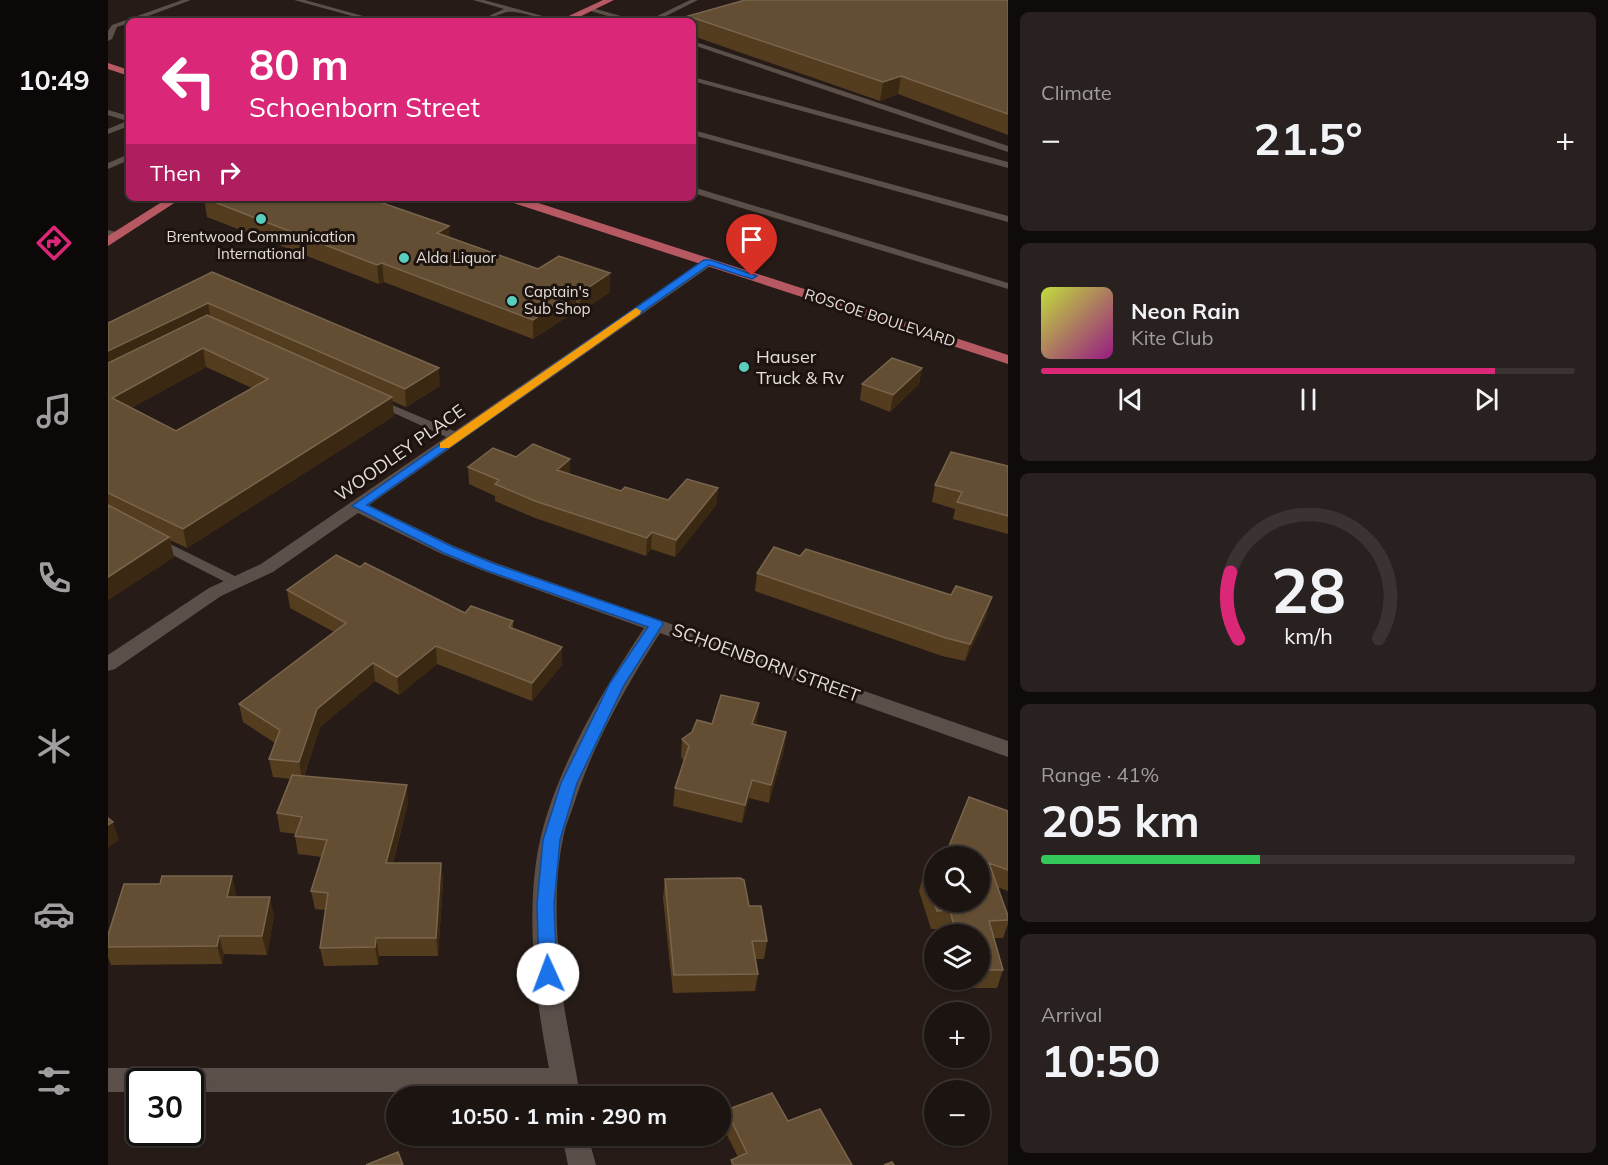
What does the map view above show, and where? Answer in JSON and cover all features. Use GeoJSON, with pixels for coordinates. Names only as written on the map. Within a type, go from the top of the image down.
{"type":"FeatureCollection","features":[{"type":"Feature","properties":{"kind":"main road"},"geometry":{"type":"LineString","coordinates":[[570,18],[610,0]]}},
{"type":"Feature","properties":{"kind":"main road"},"geometry":{"type":"LineString","coordinates":[[108,66],[126,72]]}},
{"type":"Feature","properties":{"kind":"main road"},"geometry":{"type":"LineString","coordinates":[[111,236],[171,201]]}},
{"type":"Feature","properties":{"kind":"main road","name":"ROSCOE BOULEVARD"},"geometry":{"type":"LineString","coordinates":[[521,201],[1008,360]]}},
{"type":"Feature","properties":{"kind":"street","name":"WOODLEY PLACE"},"geometry":{"type":"LineString","coordinates":[[108,664],[215,591],[267,568],[707,262]]}},
{"type":"Feature","properties":{"kind":"street","name":"SCHOENBORN STREET"},"geometry":{"type":"LineString","coordinates":[[358,506],[448,550],[490,567],[1008,749]]}},
{"type":"Feature","properties":{"kind":"street"},"geometry":{"type":"LineString","coordinates":[[565,1086],[548,974],[545,904],[551,840],[569,783],[590,736],[617,683],[656,624]]}},
{"type":"Feature","properties":{"kind":"street"},"geometry":{"type":"LineString","coordinates":[[108,1080],[451,1086]]}},
{"type":"Feature","properties":{"kind":"street"},"geometry":{"type":"LineString","coordinates":[[577,1146],[582,1165]]}},
{"type":"Feature","properties":{"kind":"lane"},"geometry":{"type":"LineString","coordinates":[[135,18],[188,0]]}},
{"type":"Feature","properties":{"kind":"lane"},"geometry":{"type":"LineString","coordinates":[[297,0],[366,18]]}},
{"type":"Feature","properties":{"kind":"lane"},"geometry":{"type":"LineString","coordinates":[[476,0],[546,18]]}},
{"type":"Feature","properties":{"kind":"lane"},"geometry":{"type":"LineString","coordinates":[[656,18],[695,0]]}},
{"type":"Feature","properties":{"kind":"lane"},"geometry":{"type":"LineString","coordinates":[[488,18],[511,9]]}},
{"type":"Feature","properties":{"kind":"lane"},"geometry":{"type":"LineString","coordinates":[[589,9],[622,18]]}},
{"type":"Feature","properties":{"kind":"lane"},"geometry":{"type":"LineString","coordinates":[[141,16],[148,18]]}},
{"type":"Feature","properties":{"kind":"lane"},"geometry":{"type":"LineString","coordinates":[[108,39],[111,26],[126,21]]}},
{"type":"Feature","properties":{"kind":"lane"},"geometry":{"type":"LineString","coordinates":[[696,44],[1008,149]]}},
{"type":"Feature","properties":{"kind":"lane"},"geometry":{"type":"LineString","coordinates":[[696,80],[1008,165]]}},
{"type":"Feature","properties":{"kind":"lane"},"geometry":{"type":"LineString","coordinates":[[108,112],[126,118]]}},
{"type":"Feature","properties":{"kind":"lane"},"geometry":{"type":"LineString","coordinates":[[108,132],[126,124]]}},
{"type":"Feature","properties":{"kind":"lane"},"geometry":{"type":"LineString","coordinates":[[696,133],[1008,219]]}},
{"type":"Feature","properties":{"kind":"lane"},"geometry":{"type":"LineString","coordinates":[[108,166],[126,158]]}},
{"type":"Feature","properties":{"kind":"lane"},"geometry":{"type":"LineString","coordinates":[[696,191],[1008,286]]}},
{"type":"Feature","properties":{"kind":"lane"},"geometry":{"type":"LineString","coordinates":[[363,395],[457,437]]}},
{"type":"Feature","properties":{"kind":"lane"},"geometry":{"type":"LineString","coordinates":[[147,536],[236,582]]}},
{"type":"Feature","properties":{"kind":"building"},"geometry":{"type":"Polygon","coordinates":[[[745,0],[1008,0],[1008,114],[901,76],[883,82],[688,16],[745,0]]]}},
{"type":"Feature","properties":{"kind":"building"},"geometry":{"type":"Polygon","coordinates":[[[212,201],[377,201],[449,226],[437,233],[538,269],[559,256],[610,273],[580,293],[576,291],[533,320],[382,263],[377,265],[212,201]]]}},
{"type":"Feature","properties":{"kind":"building"},"geometry":{"type":"Polygon","coordinates":[[[212,272],[439,368],[405,389],[208,303],[108,351],[108,323],[212,272]]]}},
{"type":"Feature","properties":{"kind":"building"},"geometry":{"type":"Polygon","coordinates":[[[207,315],[392,397],[183,529],[108,493],[108,363],[207,315]],[[203,348],[112,398],[176,431],[268,379],[203,348]]]}},
{"type":"Feature","properties":{"kind":"building"},"geometry":{"type":"Polygon","coordinates":[[[892,358],[922,368],[893,395],[862,384],[892,358]]]}},
{"type":"Feature","properties":{"kind":"building"},"geometry":{"type":"Polygon","coordinates":[[[533,444],[570,459],[557,470],[621,491],[625,487],[668,500],[687,479],[718,488],[676,540],[652,532],[647,538],[535,501],[495,484],[499,480],[468,467],[493,448],[516,457],[533,444]]]}},
{"type":"Feature","properties":{"kind":"building"},"geometry":{"type":"Polygon","coordinates":[[[951,452],[1008,466],[1008,516],[957,502],[962,492],[935,485],[951,452]]]}},
{"type":"Feature","properties":{"kind":"building"},"geometry":{"type":"Polygon","coordinates":[[[108,505],[169,537],[108,577],[108,505]]]}},
{"type":"Feature","properties":{"kind":"building"},"geometry":{"type":"Polygon","coordinates":[[[774,547],[800,556],[806,549],[951,595],[956,586],[992,597],[970,644],[946,638],[757,573],[774,547]]]}},
{"type":"Feature","properties":{"kind":"building"},"geometry":{"type":"Polygon","coordinates":[[[336,555],[360,567],[365,563],[465,613],[471,606],[513,621],[509,627],[562,647],[532,683],[436,646],[397,677],[373,663],[317,709],[299,762],[269,759],[280,730],[239,704],[346,623],[287,590],[336,555]]]}},
{"type":"Feature","properties":{"kind":"building"},"geometry":{"type":"Polygon","coordinates":[[[721,695],[759,703],[752,724],[786,732],[771,785],[752,780],[745,805],[675,788],[689,746],[682,739],[692,732],[697,720],[712,724],[721,695]]]}},
{"type":"Feature","properties":{"kind":"building"},"geometry":{"type":"Polygon","coordinates":[[[292,775],[407,785],[386,863],[441,863],[436,938],[376,938],[375,947],[320,948],[328,893],[311,891],[327,840],[295,836],[302,817],[277,813],[292,775]]]}},
{"type":"Feature","properties":{"kind":"building"},"geometry":{"type":"Polygon","coordinates":[[[969,797],[1008,811],[1008,870],[990,863],[990,846],[949,846],[969,797]]]}},
{"type":"Feature","properties":{"kind":"building"},"geometry":{"type":"Polygon","coordinates":[[[990,866],[1008,920],[989,921],[990,924],[954,924],[950,912],[990,912],[990,866]]]}},
{"type":"Feature","properties":{"kind":"building"},"geometry":{"type":"Polygon","coordinates":[[[162,876],[232,876],[227,897],[270,897],[262,936],[219,936],[217,946],[108,947],[108,935],[124,884],[160,884],[162,876]]]}},
{"type":"Feature","properties":{"kind":"building"},"geometry":{"type":"Polygon","coordinates":[[[740,878],[744,880],[749,906],[761,906],[767,941],[752,941],[758,974],[674,975],[665,879],[740,878]]]}},
{"type":"Feature","properties":{"kind":"building"},"geometry":{"type":"Polygon","coordinates":[[[990,924],[1003,970],[990,970],[990,924]]]}},
{"type":"Feature","properties":{"kind":"building"},"geometry":{"type":"Polygon","coordinates":[[[772,1093],[788,1121],[820,1109],[852,1165],[734,1165],[731,1160],[747,1153],[731,1120],[731,1108],[772,1093]]]}},
{"type":"Feature","properties":{"kind":"building"},"geometry":{"type":"Polygon","coordinates":[[[398,1152],[403,1165],[366,1165],[398,1152]]]}},
{"type":"Feature","properties":{"kind":"slow traffic"},"geometry":{"type":"LineString","coordinates":[[445,446],[636,311]]}},
{"type":"Feature","properties":{"kind":"place","name":"Brentwood Communication International"},"geometry":{"type":"Point","coordinates":[261,219]}},
{"type":"Feature","properties":{"kind":"place","name":"Alda Liquor"},"geometry":{"type":"Point","coordinates":[404,258]}},
{"type":"Feature","properties":{"kind":"place","name":"Captain's Sub Shop"},"geometry":{"type":"Point","coordinates":[512,301]}},
{"type":"Feature","properties":{"kind":"place","name":"Hauser Truck & Rv"},"geometry":{"type":"Point","coordinates":[744,367]}},
{"type":"Feature","properties":{"kind":"route"},"geometry":{"type":"LineString","coordinates":[[548,974],[545,904],[551,840],[569,783],[590,736],[617,683],[656,624],[490,567],[448,550],[358,506],[707,262],[752,276]]}}]}
